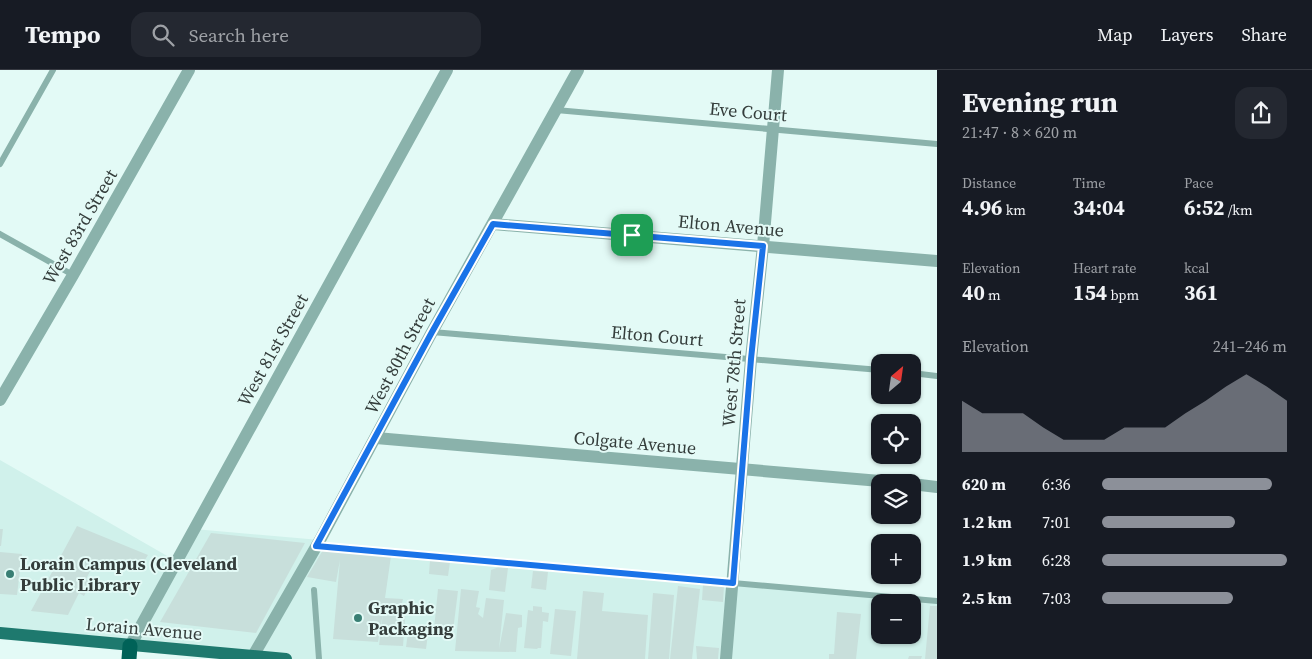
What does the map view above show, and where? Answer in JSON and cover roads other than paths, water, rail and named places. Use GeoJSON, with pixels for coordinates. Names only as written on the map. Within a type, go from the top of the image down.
{"type":"FeatureCollection","features":[{"type":"Feature","properties":{"kind":"main road","name":"Lorain Avenue"},"geometry":{"type":"LineString","coordinates":[[0,633],[129,652],[286,659]]}},
{"type":"Feature","properties":{"kind":"street","name":"West 83rd Street"},"geometry":{"type":"LineString","coordinates":[[0,400],[189,70]]}},
{"type":"Feature","properties":{"kind":"street","name":"West 81st Street"},"geometry":{"type":"LineString","coordinates":[[129,652],[447,70]]}},
{"type":"Feature","properties":{"kind":"street","name":"West 80th Street"},"geometry":{"type":"LineString","coordinates":[[252,658],[376,438],[432,332],[578,70]]}},
{"type":"Feature","properties":{"kind":"street","name":"West 78th Street"},"geometry":{"type":"LineString","coordinates":[[726,659],[778,70]]}},
{"type":"Feature","properties":{"kind":"street","name":"Elton Avenue"},"geometry":{"type":"LineString","coordinates":[[493,224],[937,261]]}},
{"type":"Feature","properties":{"kind":"street","name":"Colgate Avenue"},"geometry":{"type":"LineString","coordinates":[[376,438],[871,480]]}},
{"type":"Feature","properties":{"kind":"street"},"geometry":{"type":"LineString","coordinates":[[921,485],[937,486]]}},
{"type":"Feature","properties":{"kind":"lane"},"geometry":{"type":"LineString","coordinates":[[0,164],[54,70]]}},
{"type":"Feature","properties":{"kind":"lane","name":"Eve Court"},"geometry":{"type":"LineString","coordinates":[[556,110],[937,144]]}},
{"type":"Feature","properties":{"kind":"lane"},"geometry":{"type":"LineString","coordinates":[[0,234],[73,275]]}},
{"type":"Feature","properties":{"kind":"lane","name":"Elton Court"},"geometry":{"type":"LineString","coordinates":[[432,332],[871,369]]}},
{"type":"Feature","properties":{"kind":"lane"},"geometry":{"type":"LineString","coordinates":[[921,374],[937,376]]}},
{"type":"Feature","properties":{"kind":"lane"},"geometry":{"type":"LineString","coordinates":[[316,546],[937,601]]}},
{"type":"Feature","properties":{"kind":"lane"},"geometry":{"type":"LineString","coordinates":[[314,590],[319,659]]}},
{"type":"Feature","properties":{"kind":"place","name":"Lorain Campus (Cleveland Public Library"},"geometry":{"type":"Point","coordinates":[10,574]}},
{"type":"Feature","properties":{"kind":"place","name":"Graphic Packaging"},"geometry":{"type":"Point","coordinates":[358,618]}}]}
